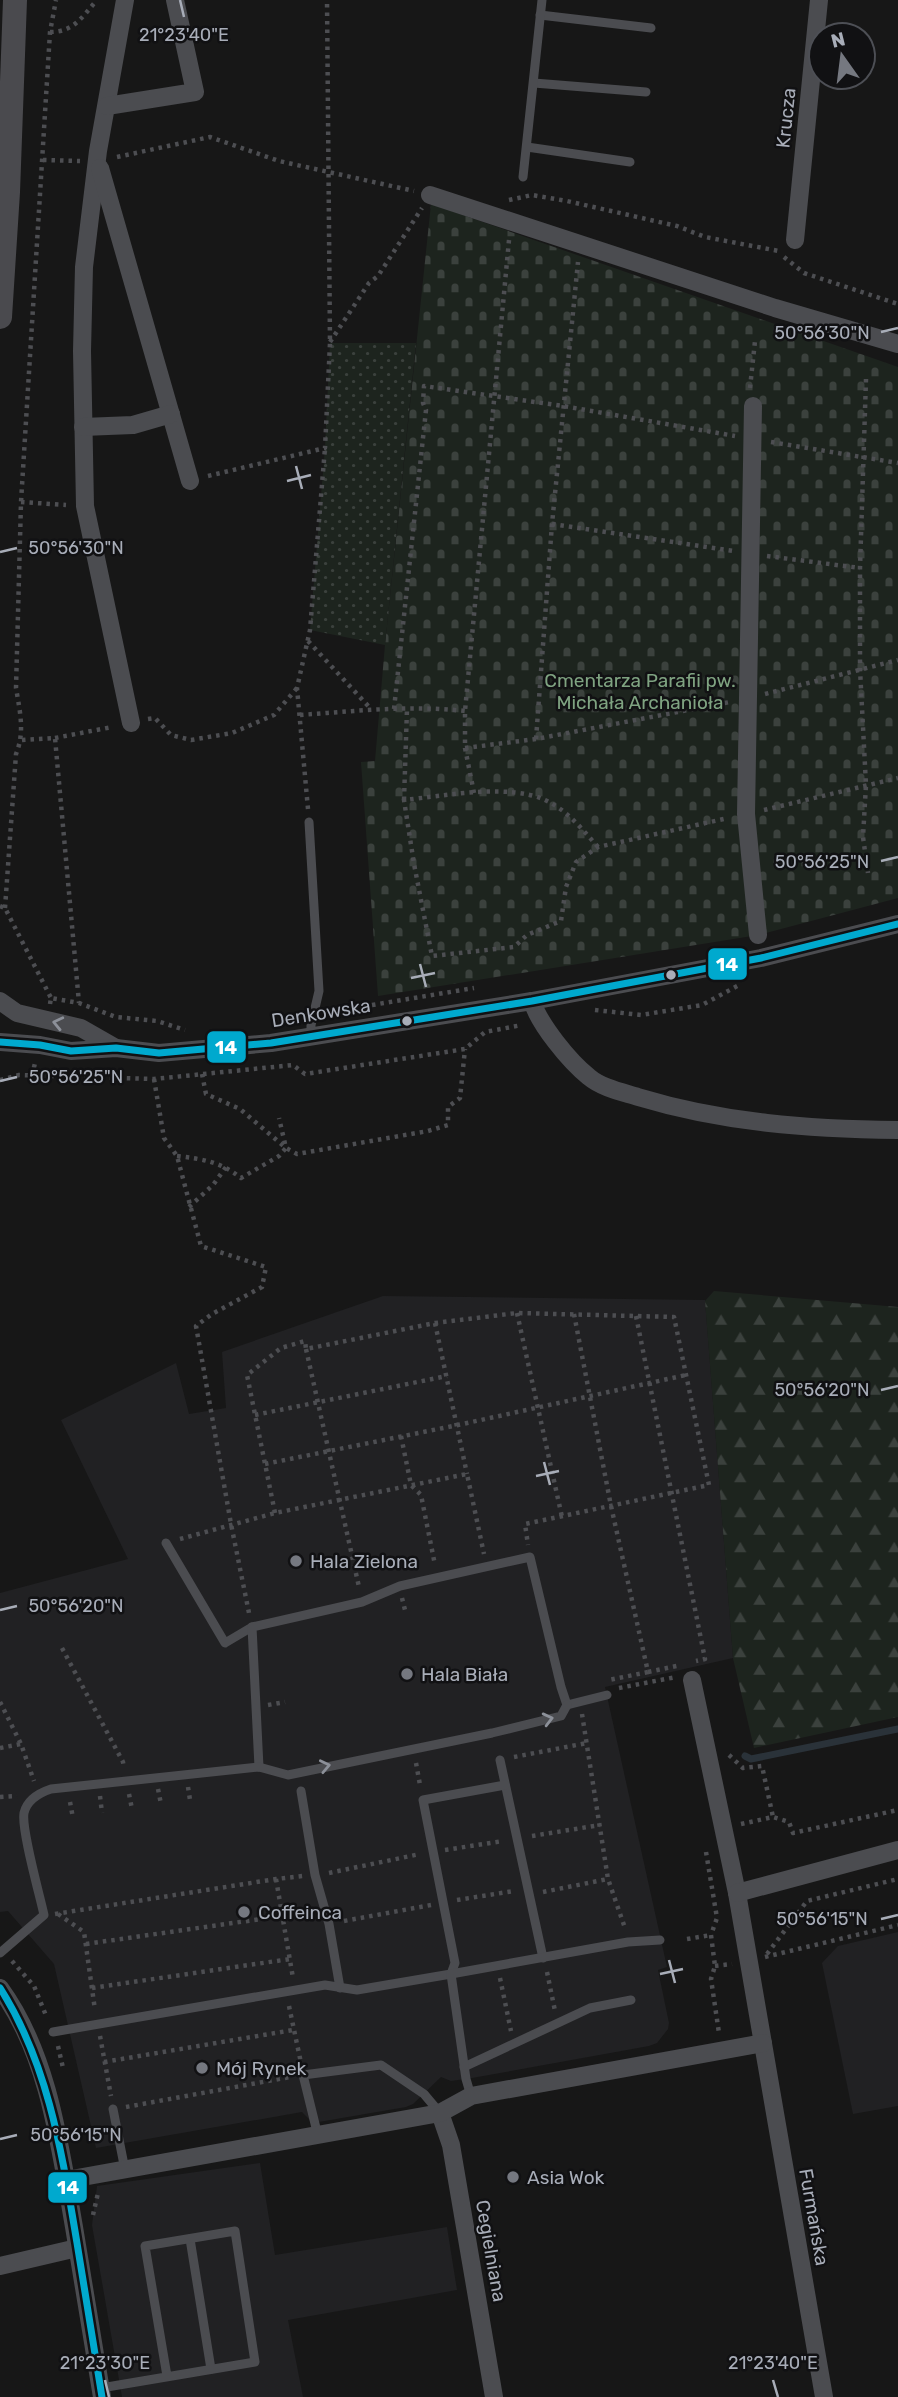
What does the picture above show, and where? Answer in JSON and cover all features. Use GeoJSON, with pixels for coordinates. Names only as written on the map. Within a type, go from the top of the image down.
{"type":"FeatureCollection","features":[{"type":"Feature","properties":{"kind":"main road"},"geometry":{"type":"LineString","coordinates":[[0,317],[15,0]]}},
{"type":"Feature","properties":{"kind":"street"},"geometry":{"type":"LineString","coordinates":[[125,0],[98,161],[84,267],[83,427],[85,506],[131,723]]}},
{"type":"Feature","properties":{"kind":"street"},"geometry":{"type":"LineString","coordinates":[[107,106],[195,92],[175,0]]}},
{"type":"Feature","properties":{"kind":"street","name":"Krucza"},"geometry":{"type":"LineString","coordinates":[[795,240],[819,0]]}},
{"type":"Feature","properties":{"kind":"street"},"geometry":{"type":"LineString","coordinates":[[98,161],[190,481]]}},
{"type":"Feature","properties":{"kind":"street"},"geometry":{"type":"LineString","coordinates":[[430,195],[775,308],[898,344]]}},
{"type":"Feature","properties":{"kind":"street"},"geometry":{"type":"LineString","coordinates":[[754,406],[747,814],[758,935]]}},
{"type":"Feature","properties":{"kind":"street"},"geometry":{"type":"LineString","coordinates":[[83,427],[133,425],[171,415]]}},
{"type":"Feature","properties":{"kind":"street","name":"Denkowska"},"geometry":{"type":"LineString","coordinates":[[0,1042],[71,1051],[116,1048],[159,1053],[311,1037],[532,1001],[761,958],[898,925]]}},
{"type":"Feature","properties":{"kind":"street","name":"Denkowska"},"geometry":{"type":"LineString","coordinates":[[0,1001],[17,1013],[81,1028],[116,1048]]}},
{"type":"Feature","properties":{"kind":"street"},"geometry":{"type":"LineString","coordinates":[[532,1001],[536,1013],[552,1037],[590,1078],[612,1089],[673,1107],[740,1120],[817,1129],[898,1130]]}},
{"type":"Feature","properties":{"kind":"street","name":"Furmańska"},"geometry":{"type":"LineString","coordinates":[[692,1680],[737,1893],[756,1960],[764,2043],[824,2397]]}},
{"type":"Feature","properties":{"kind":"street"},"geometry":{"type":"LineString","coordinates":[[737,1893],[898,1850]]}},
{"type":"Feature","properties":{"kind":"street"},"geometry":{"type":"LineString","coordinates":[[0,1988],[9,1999],[30,2042],[43,2078],[66,2180],[102,2393]]}},
{"type":"Feature","properties":{"kind":"street"},"geometry":{"type":"LineString","coordinates":[[66,2180],[440,2113],[471,2096],[764,2043]]}},
{"type":"Feature","properties":{"kind":"street","name":"Cegielniana"},"geometry":{"type":"LineString","coordinates":[[440,2113],[451,2144],[494,2397]]}},
{"type":"Feature","properties":{"kind":"street"},"geometry":{"type":"LineString","coordinates":[[0,2266],[77,2248]]}},
{"type":"Feature","properties":{"kind":"lane"},"geometry":{"type":"LineString","coordinates":[[523,177],[542,0]]}},
{"type":"Feature","properties":{"kind":"lane"},"geometry":{"type":"LineString","coordinates":[[540,15],[651,28]]}},
{"type":"Feature","properties":{"kind":"lane"},"geometry":{"type":"LineString","coordinates":[[534,83],[646,92]]}},
{"type":"Feature","properties":{"kind":"lane"},"geometry":{"type":"LineString","coordinates":[[527,147],[630,162]]}},
{"type":"Feature","properties":{"kind":"lane"},"geometry":{"type":"LineString","coordinates":[[309,822],[319,991],[311,1037]]}},
{"type":"Feature","properties":{"kind":"lane"},"geometry":{"type":"LineString","coordinates":[[0,1953],[44,1915],[24,1822],[28,1804],[40,1793],[51,1789],[259,1767],[288,1774],[492,1733],[561,1716],[567,1705],[530,1557],[400,1586],[362,1602],[252,1628],[225,1643],[166,1543]]}},
{"type":"Feature","properties":{"kind":"lane"},"geometry":{"type":"LineString","coordinates":[[252,1628],[259,1767]]}},
{"type":"Feature","properties":{"kind":"lane"},"geometry":{"type":"LineString","coordinates":[[567,1705],[604,1696]]}},
{"type":"Feature","properties":{"kind":"lane"},"geometry":{"type":"LineString","coordinates":[[500,1760],[544,1958]]}},
{"type":"Feature","properties":{"kind":"lane"},"geometry":{"type":"LineString","coordinates":[[471,2096],[464,2067],[451,1973],[455,1963],[423,1800],[505,1785]]}},
{"type":"Feature","properties":{"kind":"lane"},"geometry":{"type":"LineString","coordinates":[[300,1791],[340,1988]]}},
{"type":"Feature","properties":{"kind":"lane"},"geometry":{"type":"LineString","coordinates":[[53,2032],[325,1985],[357,1990],[628,1942],[660,1940]]}},
{"type":"Feature","properties":{"kind":"lane"},"geometry":{"type":"LineString","coordinates":[[464,2067],[590,2008],[631,2000]]}},
{"type":"Feature","properties":{"kind":"lane"},"geometry":{"type":"LineString","coordinates":[[318,2136],[303,2075],[381,2065],[424,2094],[440,2113]]}},
{"type":"Feature","properties":{"kind":"lane"},"geometry":{"type":"LineString","coordinates":[[113,2109],[125,2170]]}},
{"type":"Feature","properties":{"kind":"lane"},"geometry":{"type":"LineString","coordinates":[[102,2393],[167,2376],[256,2362],[235,2231],[145,2246],[167,2376]]}},
{"type":"Feature","properties":{"kind":"lane"},"geometry":{"type":"LineString","coordinates":[[190,2239],[211,2369]]}},
{"type":"Feature","properties":{"kind":"path"},"geometry":{"type":"LineString","coordinates":[[51,998],[3,907],[16,754],[22,740],[16,688],[21,502],[50,32],[56,0]]}},
{"type":"Feature","properties":{"kind":"path"},"geometry":{"type":"LineString","coordinates":[[50,32],[65,32],[97,0]]}},
{"type":"Feature","properties":{"kind":"path"},"geometry":{"type":"LineString","coordinates":[[309,822],[298,688],[308,640],[325,448],[330,343],[327,0]]}},
{"type":"Feature","properties":{"kind":"path"},"geometry":{"type":"LineString","coordinates":[[43,160],[98,161],[210,137],[279,160],[430,195],[378,276],[369,283],[330,343]]}},
{"type":"Feature","properties":{"kind":"path"},"geometry":{"type":"LineString","coordinates":[[500,202],[532,195],[567,201],[677,226],[705,237],[779,251],[795,240]]}},
{"type":"Feature","properties":{"kind":"path"},"geometry":{"type":"LineString","coordinates":[[474,793],[465,748],[465,710],[509,238]]}},
{"type":"Feature","properties":{"kind":"path"},"geometry":{"type":"LineString","coordinates":[[536,739],[552,524],[581,244]]}},
{"type":"Feature","properties":{"kind":"path"},"geometry":{"type":"LineString","coordinates":[[779,251],[789,263],[804,273],[898,304]]}},
{"type":"Feature","properties":{"kind":"path"},"geometry":{"type":"LineString","coordinates":[[754,406],[750,397],[750,371],[755,341]]}},
{"type":"Feature","properties":{"kind":"path"},"geometry":{"type":"LineString","coordinates":[[866,380],[860,669],[866,785],[863,837],[868,873]]}},
{"type":"Feature","properties":{"kind":"path"},"geometry":{"type":"LineString","coordinates":[[394,709],[426,410],[424,386],[563,406],[898,463]]}},
{"type":"Feature","properties":{"kind":"path"},"geometry":{"type":"LineString","coordinates":[[190,481],[325,448]]}},
{"type":"Feature","properties":{"kind":"path"},"geometry":{"type":"LineString","coordinates":[[21,502],[85,506]]}},
{"type":"Feature","properties":{"kind":"path"},"geometry":{"type":"LineString","coordinates":[[552,524],[860,568]]}},
{"type":"Feature","properties":{"kind":"path"},"geometry":{"type":"LineString","coordinates":[[308,640],[372,710]]}},
{"type":"Feature","properties":{"kind":"path"},"geometry":{"type":"LineString","coordinates":[[465,748],[536,739],[748,698],[898,660]]}},
{"type":"Feature","properties":{"kind":"path"},"geometry":{"type":"LineString","coordinates":[[131,723],[155,718],[171,735],[191,740],[232,733],[274,715],[298,688]]}},
{"type":"Feature","properties":{"kind":"path"},"geometry":{"type":"LineString","coordinates":[[300,715],[394,709],[465,710]]}},
{"type":"Feature","properties":{"kind":"path"},"geometry":{"type":"LineString","coordinates":[[404,800],[516,792],[544,799],[571,816],[598,846],[576,862],[566,887],[561,921],[527,935],[514,947],[432,956],[404,800],[407,709]]}},
{"type":"Feature","properties":{"kind":"path"},"geometry":{"type":"LineString","coordinates":[[22,740],[90,732]]}},
{"type":"Feature","properties":{"kind":"path"},"geometry":{"type":"LineString","coordinates":[[55,738],[79,1003],[116,1017],[157,1021],[182,1030],[195,1031]]}},
{"type":"Feature","properties":{"kind":"path"},"geometry":{"type":"LineString","coordinates":[[593,1010],[641,1015],[702,1005],[746,983]]}},
{"type":"Feature","properties":{"kind":"path"},"geometry":{"type":"LineString","coordinates":[[366,1007],[441,992],[481,988]]}},
{"type":"Feature","properties":{"kind":"path"},"geometry":{"type":"LineString","coordinates":[[0,1080],[19,1076],[154,1079],[293,1065],[305,1074],[465,1049],[485,1032],[542,1022]]}},
{"type":"Feature","properties":{"kind":"path"},"geometry":{"type":"LineString","coordinates":[[202,1074],[206,1094],[240,1109],[286,1148],[297,1154],[428,1131],[448,1125],[448,1107],[460,1098],[465,1049]]}},
{"type":"Feature","properties":{"kind":"path"},"geometry":{"type":"LineString","coordinates":[[154,1079],[164,1138],[177,1156],[201,1246],[266,1267],[262,1287],[212,1314],[196,1326],[252,1628]]}},
{"type":"Feature","properties":{"kind":"path"},"geometry":{"type":"LineString","coordinates":[[279,1118],[286,1148]]}},
{"type":"Feature","properties":{"kind":"path"},"geometry":{"type":"LineString","coordinates":[[177,1156],[209,1160],[226,1167],[241,1178],[279,1156],[286,1148]]}},
{"type":"Feature","properties":{"kind":"path"},"geometry":{"type":"LineString","coordinates":[[189,1207],[213,1185],[226,1167]]}},
{"type":"Feature","properties":{"kind":"path"},"geometry":{"type":"LineString","coordinates":[[517,1313],[562,1517]]}},
{"type":"Feature","properties":{"kind":"path"},"geometry":{"type":"LineString","coordinates":[[306,1349],[435,1323],[517,1313],[674,1317],[709,1485],[525,1524],[530,1557]]}},
{"type":"Feature","properties":{"kind":"path"},"geometry":{"type":"LineString","coordinates":[[573,1314],[611,1506],[648,1672]]}},
{"type":"Feature","properties":{"kind":"path"},"geometry":{"type":"LineString","coordinates":[[636,1316],[705,1659],[694,1661]]}},
{"type":"Feature","properties":{"kind":"path"},"geometry":{"type":"LineString","coordinates":[[435,1323],[487,1567]]}},
{"type":"Feature","properties":{"kind":"path"},"geometry":{"type":"LineString","coordinates":[[275,1513],[247,1375],[281,1348],[304,1341],[362,1602]]}},
{"type":"Feature","properties":{"kind":"path"},"geometry":{"type":"LineString","coordinates":[[265,1464],[686,1375]]}},
{"type":"Feature","properties":{"kind":"path"},"geometry":{"type":"LineString","coordinates":[[255,1415],[447,1376]]}},
{"type":"Feature","properties":{"kind":"path"},"geometry":{"type":"LineString","coordinates":[[401,1436],[411,1485],[421,1495],[438,1578]]}},
{"type":"Feature","properties":{"kind":"path"},"geometry":{"type":"LineString","coordinates":[[166,1543],[275,1513],[467,1474]]}},
{"type":"Feature","properties":{"kind":"path"},"geometry":{"type":"LineString","coordinates":[[62,1648],[123,1762],[126,1781]]}},
{"type":"Feature","properties":{"kind":"path"},"geometry":{"type":"LineString","coordinates":[[604,1696],[597,1682],[682,1664]]}},
{"type":"Feature","properties":{"kind":"path"},"geometry":{"type":"LineString","coordinates":[[0,1702],[21,1744],[40,1793]]}},
{"type":"Feature","properties":{"kind":"path"},"geometry":{"type":"LineString","coordinates":[[567,1705],[583,1715],[608,1879],[621,1912],[628,1942]]}},
{"type":"Feature","properties":{"kind":"path"},"geometry":{"type":"LineString","coordinates":[[500,1760],[587,1743]]}},
{"type":"Feature","properties":{"kind":"path"},"geometry":{"type":"LineString","coordinates":[[0,1748],[21,1744]]}},
{"type":"Feature","properties":{"kind":"path"},"geometry":{"type":"LineString","coordinates":[[413,1748],[423,1800]]}},
{"type":"Feature","properties":{"kind":"path"},"geometry":{"type":"LineString","coordinates":[[719,2034],[711,1979],[715,1966],[711,1936],[717,1918],[702,1830],[773,1817],[789,1822],[793,1833],[898,1810]]}},
{"type":"Feature","properties":{"kind":"path"},"geometry":{"type":"LineString","coordinates":[[57,1913],[84,1932],[113,2109],[303,2075],[293,2030],[290,1959],[276,1879]]}},
{"type":"Feature","properties":{"kind":"path"},"geometry":{"type":"LineString","coordinates":[[329,1924],[443,1902],[513,1891],[528,1895],[608,1879]]}},
{"type":"Feature","properties":{"kind":"path"},"geometry":{"type":"LineString","coordinates":[[756,1960],[807,1902],[898,1879]]}},
{"type":"Feature","properties":{"kind":"path"},"geometry":{"type":"LineString","coordinates":[[86,1944],[282,1916]]}},
{"type":"Feature","properties":{"kind":"path"},"geometry":{"type":"LineString","coordinates":[[715,1966],[756,1960],[898,1925]]}},
{"type":"Feature","properties":{"kind":"path"},"geometry":{"type":"LineString","coordinates":[[687,1939],[711,1936]]}},
{"type":"Feature","properties":{"kind":"path"},"geometry":{"type":"LineString","coordinates":[[544,1958],[558,2022]]}},
{"type":"Feature","properties":{"kind":"path"},"geometry":{"type":"LineString","coordinates":[[92,1988],[290,1959]]}},
{"type":"Feature","properties":{"kind":"path"},"geometry":{"type":"LineString","coordinates":[[498,1966],[513,2043]]}},
{"type":"Feature","properties":{"kind":"path"},"geometry":{"type":"LineString","coordinates":[[104,2062],[293,2030]]}},
{"type":"Feature","properties":{"kind":"shaded area"},"geometry":{"type":"Polygon","coordinates":[[[383,1296],[705,1300],[733,1658],[605,1687],[667,1967],[658,1970],[668,2029],[657,2043],[649,2046],[472,2078],[451,2081],[441,2077],[413,2104],[406,2107],[313,2123],[302,2112],[96,2148],[54,1964],[8,1911],[0,1912],[0,1593],[128,1559],[61,1420],[176,1363],[189,1414],[226,1408],[222,1352],[383,1296]]]}},
{"type":"Feature","properties":{"kind":"shaded area"},"geometry":{"type":"Polygon","coordinates":[[[898,1932],[898,2106],[853,2114],[822,1963],[838,1946],[898,1932]]]}},
{"type":"Feature","properties":{"kind":"shaded area"},"geometry":{"type":"Polygon","coordinates":[[[260,2163],[275,2255],[447,2227],[457,2290],[288,2320],[303,2397],[122,2397],[92,2225],[97,2186],[260,2163]]]}},
{"type":"Feature","properties":{"kind":"green space","name":"Cmentarza Parafii pw. Michała Archanioła"},"geometry":{"type":"Polygon","coordinates":[[[431,204],[898,367],[898,898],[758,935],[378,996],[361,762],[375,761],[431,204]]]}},
{"type":"Feature","properties":{"kind":"green space"},"geometry":{"type":"Polygon","coordinates":[[[330,343],[416,343],[385,645],[310,630],[325,448],[330,343]]]}},
{"type":"Feature","properties":{"kind":"green space"},"geometry":{"type":"Polygon","coordinates":[[[714,1291],[898,1307],[898,1717],[754,1748],[733,1658],[705,1301],[714,1291]]]}},
{"type":"Feature","properties":{"kind":"waterway"},"geometry":{"type":"LineString","coordinates":[[745,1756],[751,1759],[898,1729]]}},
{"type":"Feature","properties":{"kind":"transit line","name":"14"},"geometry":{"type":"LineString","coordinates":[[0,1042],[71,1051],[116,1048],[159,1053],[271,1043],[532,1001],[761,958],[898,924]]}},
{"type":"Feature","properties":{"kind":"transit line","name":"14"},"geometry":{"type":"LineString","coordinates":[[0,1988],[31,2048],[51,2111],[66,2176],[102,2397]]}},
{"type":"Feature","properties":{"kind":"place","name":"Hala Zielona"},"geometry":{"type":"Point","coordinates":[296,1561]}},
{"type":"Feature","properties":{"kind":"place","name":"Hala Biała"},"geometry":{"type":"Point","coordinates":[407,1674]}},
{"type":"Feature","properties":{"kind":"place","name":"Coffeinca"},"geometry":{"type":"Point","coordinates":[244,1912]}},
{"type":"Feature","properties":{"kind":"place","name":"Mój Rynek"},"geometry":{"type":"Point","coordinates":[202,2068]}},
{"type":"Feature","properties":{"kind":"place","name":"Asia Wok"},"geometry":{"type":"Point","coordinates":[513,2177]}}]}
